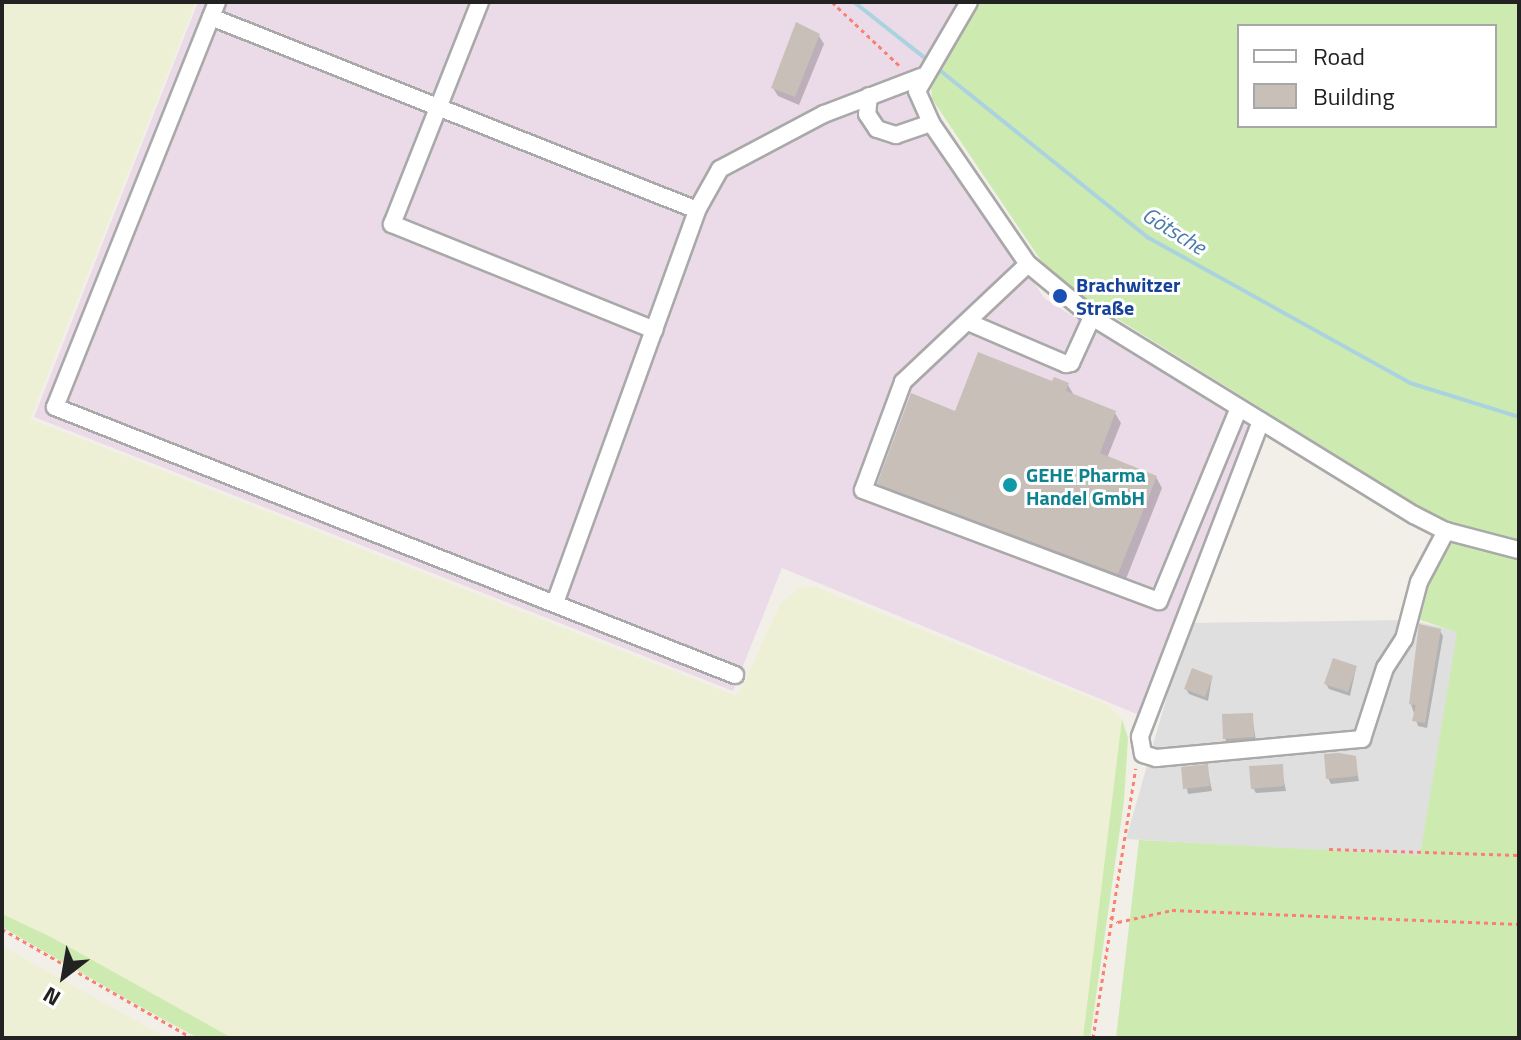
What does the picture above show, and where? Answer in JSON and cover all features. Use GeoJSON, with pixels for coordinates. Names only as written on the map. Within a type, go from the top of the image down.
{"type":"FeatureCollection","features":[{"type":"Feature","properties":{"kind":"street"},"geometry":{"type":"LineString","coordinates":[[480,2],[392,224],[654,330]]}},
{"type":"Feature","properties":{"kind":"street"},"geometry":{"type":"LineString","coordinates":[[555,603],[697,210],[720,169],[735,156],[869,96],[915,79],[940,48],[969,2]]}},
{"type":"Feature","properties":{"kind":"street"},"geometry":{"type":"LineString","coordinates":[[697,210],[438,108],[214,9],[55,407],[735,675]]}},
{"type":"Feature","properties":{"kind":"street"},"geometry":{"type":"LineString","coordinates":[[915,79],[931,123],[1028,264],[1092,317],[1446,531],[1519,550]]}},
{"type":"Feature","properties":{"kind":"street"},"geometry":{"type":"LineString","coordinates":[[869,96],[867,114],[877,129],[896,135],[931,123]]}},
{"type":"Feature","properties":{"kind":"street"},"geometry":{"type":"LineString","coordinates":[[1028,264],[897,390],[863,490],[1153,602],[1159,601],[1239,408]]}},
{"type":"Feature","properties":{"kind":"street"},"geometry":{"type":"LineString","coordinates":[[968,322],[1066,364],[1071,363],[1092,317]]}},
{"type":"Feature","properties":{"kind":"street"},"geometry":{"type":"LineString","coordinates":[[1261,421],[1140,737],[1143,754],[1156,758],[1362,739],[1385,668],[1404,639],[1419,582],[1446,531]]}},
{"type":"Feature","properties":{"kind":"path"},"geometry":{"type":"LineString","coordinates":[[832,2],[896,58],[915,79]]}},
{"type":"Feature","properties":{"kind":"path"},"geometry":{"type":"LineString","coordinates":[[1093,1038],[1127,804],[1143,754]]}},
{"type":"Feature","properties":{"kind":"path"},"geometry":{"type":"LineString","coordinates":[[1329,849],[1519,855]]}},
{"type":"Feature","properties":{"kind":"path"},"geometry":{"type":"LineString","coordinates":[[1110,917],[1118,922],[1172,910],[1519,924]]}},
{"type":"Feature","properties":{"kind":"path"},"geometry":{"type":"LineString","coordinates":[[2,929],[192,1038]]}},
{"type":"Feature","properties":{"kind":"shaded area"},"geometry":{"type":"Polygon","coordinates":[[[198,2],[969,2],[921,77],[921,107],[1044,298],[1254,430],[1144,717],[782,568],[733,691],[34,417],[198,2]]]}},
{"type":"Feature","properties":{"kind":"shaded area"},"geometry":{"type":"Polygon","coordinates":[[[1409,620],[1458,631],[1420,856],[1126,839],[1188,623],[1409,620]]]}},
{"type":"Feature","properties":{"kind":"green space"},"geometry":{"type":"Polygon","coordinates":[[[2,2],[196,2],[30,419],[734,695],[740,692],[780,604],[797,589],[813,586],[1108,705],[1122,719],[1123,743],[1083,1038],[232,1038],[2,914],[2,2]]]}},
{"type":"Feature","properties":{"kind":"green space"},"geometry":{"type":"Polygon","coordinates":[[[977,2],[1519,2],[1519,1038],[1116,1038],[1139,840],[1420,855],[1457,632],[1414,618],[1454,528],[1074,292],[1044,265],[932,99],[931,86],[977,2]]]}},
{"type":"Feature","properties":{"kind":"green space"},"geometry":{"type":"Polygon","coordinates":[[[1122,719],[1128,738],[1124,801],[1090,1038],[1083,1038],[1122,719]]]}},
{"type":"Feature","properties":{"kind":"green space"},"geometry":{"type":"Polygon","coordinates":[[[2,914],[51,937],[232,1038],[198,1038],[2,927],[2,914]]]}},
{"type":"Feature","properties":{"kind":"green space"},"geometry":{"type":"Polygon","coordinates":[[[2,946],[167,1038],[2,1038],[2,946]]]}},
{"type":"Feature","properties":{"kind":"building"},"geometry":{"type":"Polygon","coordinates":[[[796,22],[820,34],[795,97],[771,88],[796,22]]]}},
{"type":"Feature","properties":{"kind":"building","name":"GEHE Pharma Handel GmbH"},"geometry":{"type":"Polygon","coordinates":[[[978,352],[1052,381],[1054,377],[1069,383],[1066,391],[1116,411],[1100,453],[1157,476],[1118,574],[877,484],[911,393],[955,411],[978,352]]]}},
{"type":"Feature","properties":{"kind":"building"},"geometry":{"type":"Polygon","coordinates":[[[1419,624],[1441,629],[1425,723],[1412,721],[1416,705],[1409,704],[1419,624]]]}},
{"type":"Feature","properties":{"kind":"building"},"geometry":{"type":"Polygon","coordinates":[[[1333,658],[1357,666],[1348,692],[1324,684],[1333,658]]]}},
{"type":"Feature","properties":{"kind":"building"},"geometry":{"type":"Polygon","coordinates":[[[1192,668],[1213,676],[1205,697],[1184,689],[1192,668]]]}},
{"type":"Feature","properties":{"kind":"building"},"geometry":{"type":"Polygon","coordinates":[[[1253,713],[1254,737],[1223,739],[1222,714],[1253,713]]]}},
{"type":"Feature","properties":{"kind":"building"},"geometry":{"type":"Polygon","coordinates":[[[1324,754],[1356,756],[1358,776],[1326,779],[1324,754]]]}},
{"type":"Feature","properties":{"kind":"building"},"geometry":{"type":"Polygon","coordinates":[[[1208,764],[1210,786],[1183,789],[1181,767],[1208,764]]]}},
{"type":"Feature","properties":{"kind":"building"},"geometry":{"type":"Polygon","coordinates":[[[1283,764],[1284,786],[1251,789],[1249,766],[1283,764]]]}},
{"type":"Feature","properties":{"kind":"waterway","name":"Götsche"},"geometry":{"type":"LineString","coordinates":[[854,2],[930,62]]}},
{"type":"Feature","properties":{"kind":"waterway","name":"Götsche"},"geometry":{"type":"LineString","coordinates":[[937,68],[1147,237],[1410,383],[1519,417]]}},
{"type":"Feature","properties":{"kind":"place","name":"Brachwitzer Straße"},"geometry":{"type":"Point","coordinates":[1060,296]}},
{"type":"Feature","properties":{"kind":"place","name":"GEHE Pharma Handel GmbH"},"geometry":{"type":"Point","coordinates":[1010,485]}}]}
